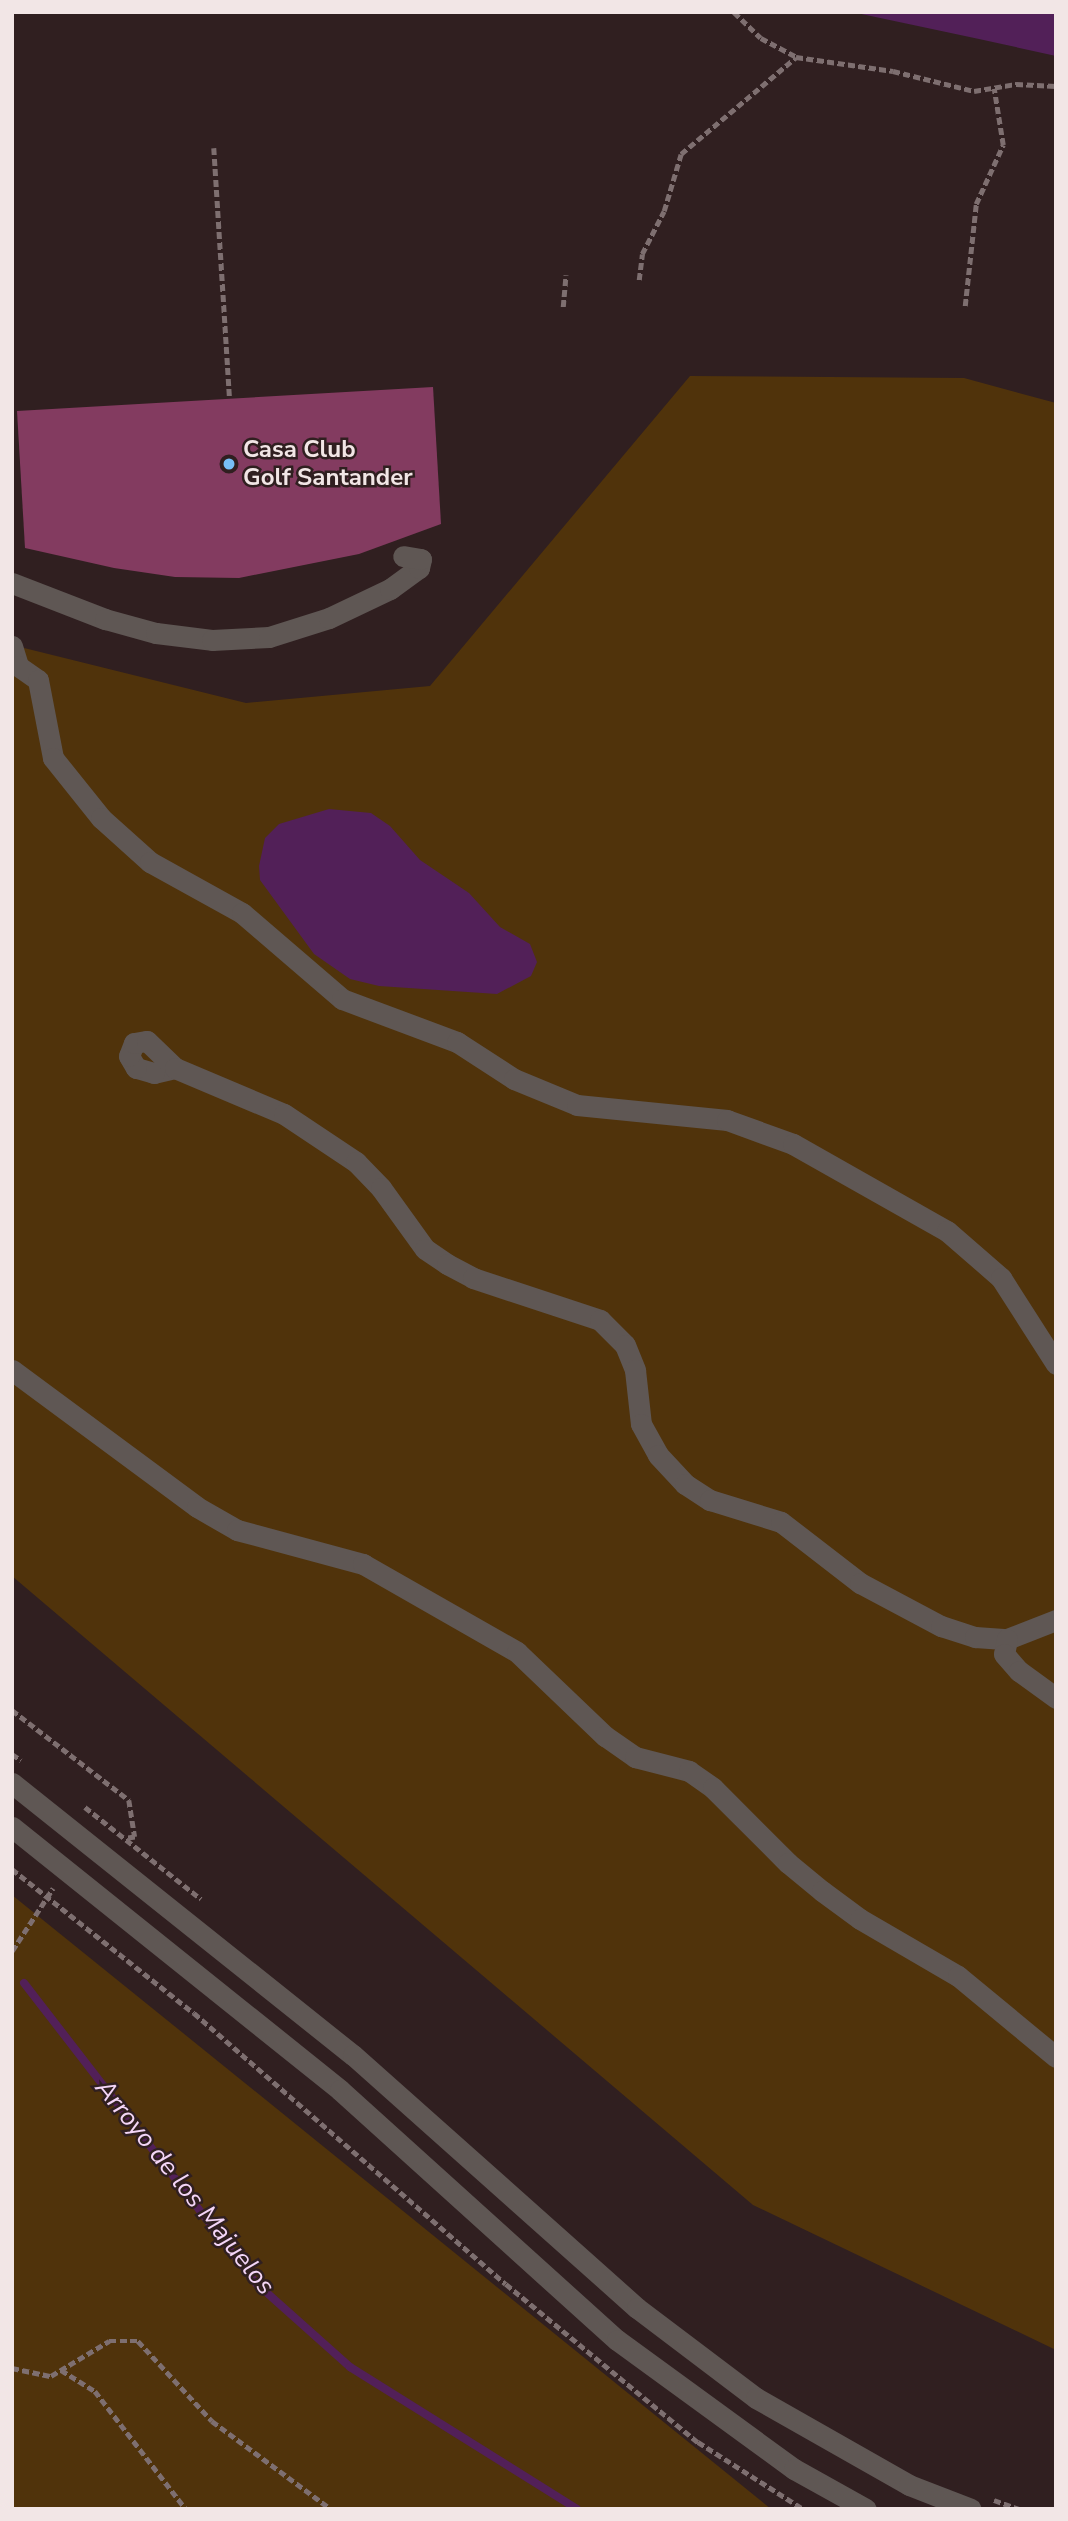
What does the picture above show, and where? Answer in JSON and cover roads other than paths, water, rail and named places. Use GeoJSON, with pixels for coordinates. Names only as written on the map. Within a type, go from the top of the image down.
{"type":"FeatureCollection","features":[{"type":"Feature","properties":{"kind":"street"},"geometry":{"type":"LineString","coordinates":[[12,583],[105,619],[156,633],[212,640],[269,637],[329,618],[390,589],[419,568],[421,559],[403,556]]}},
{"type":"Feature","properties":{"kind":"street"},"geometry":{"type":"LineString","coordinates":[[14,660],[38,680],[53,758],[101,818],[150,862],[242,913],[342,999],[457,1042],[514,1079],[577,1105],[727,1120],[793,1144],[947,1231],[1001,1278],[1056,1363]]}},
{"type":"Feature","properties":{"kind":"street"},"geometry":{"type":"LineString","coordinates":[[176,1068],[284,1114],[356,1162],[381,1188],[425,1249],[447,1264],[473,1278],[600,1320],[625,1345],[635,1370],[641,1424],[658,1455],[685,1484],[710,1500],[781,1522],[860,1583],[906,1609],[975,1637],[1007,1639],[1056,1620]]}},
{"type":"Feature","properties":{"kind":"street"},"geometry":{"type":"LineString","coordinates":[[12,1370],[169,1489],[237,1530],[363,1564],[517,1652],[605,1736],[635,1757],[689,1771],[713,1788],[788,1863],[822,1891],[860,1919],[958,1976],[1056,2057]]}},
{"type":"Feature","properties":{"kind":"street"},"geometry":{"type":"LineString","coordinates":[[1007,1639],[1004,1654],[1019,1671],[1056,1698]]}},
{"type":"Feature","properties":{"kind":"street"},"geometry":{"type":"LineString","coordinates":[[12,1783],[353,2055],[637,2308],[756,2398],[909,2485],[980,2504]]}},
{"type":"Feature","properties":{"kind":"street"},"geometry":{"type":"LineString","coordinates":[[12,1827],[340,2090],[617,2340],[794,2469],[866,2509]]}},
{"type":"Feature","properties":{"kind":"waterway","name":"Arroyo de los Majuelos"},"geometry":{"type":"LineString","coordinates":[[24,1983],[257,2284],[350,2367],[577,2509]]}},
{"type":"Feature","properties":{"kind":"place","name":"Casa Club Golf Santander"},"geometry":{"type":"Point","coordinates":[229,464]}}]}
